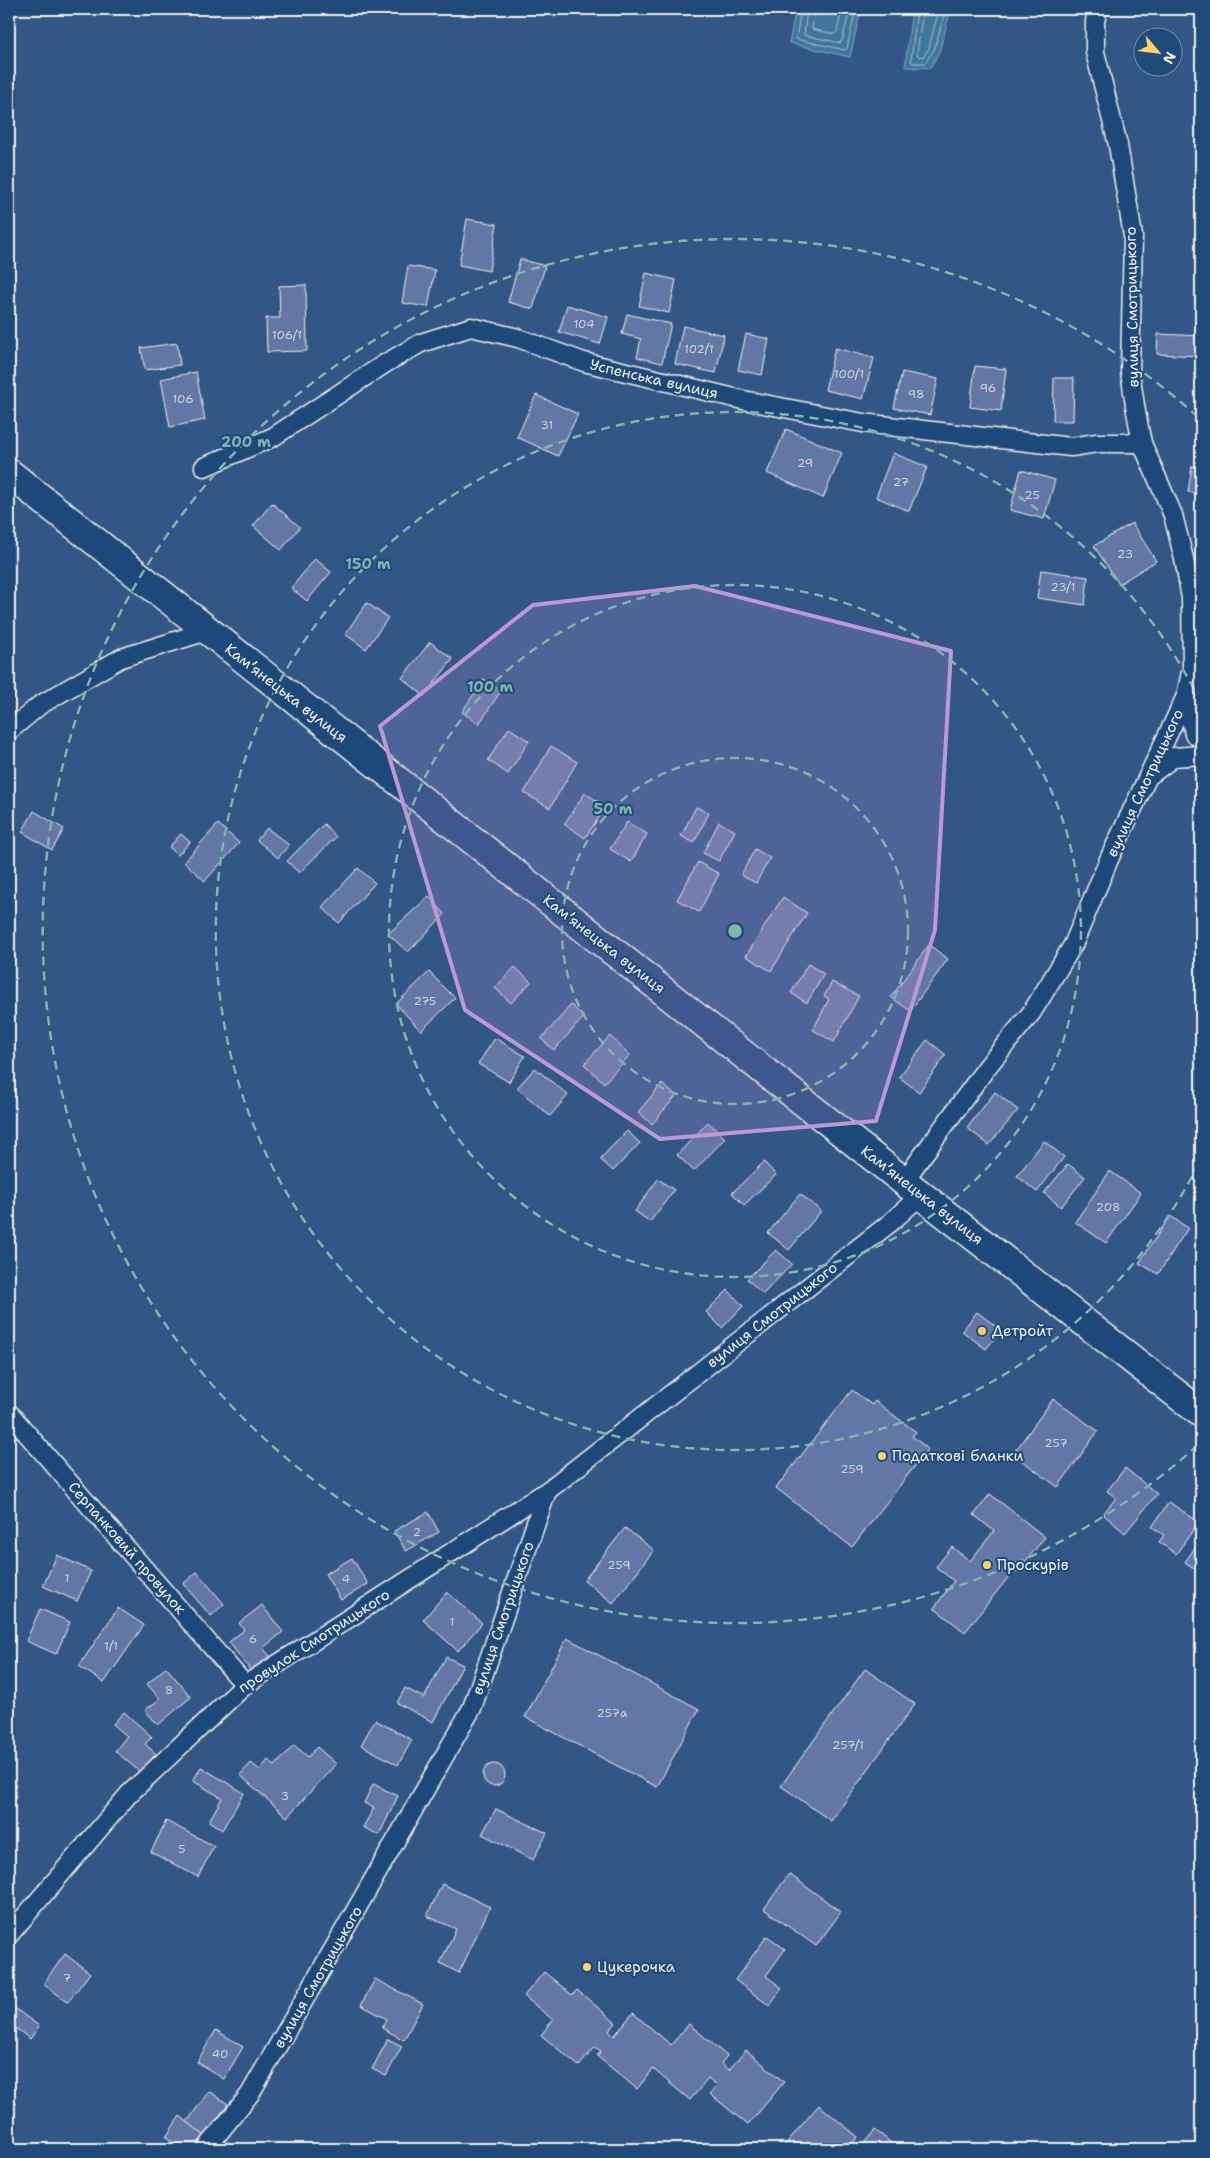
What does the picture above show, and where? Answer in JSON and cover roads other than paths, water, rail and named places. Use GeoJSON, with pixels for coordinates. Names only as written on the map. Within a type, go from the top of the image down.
{"type":"FeatureCollection","features":[{"type":"Feature","properties":{"kind":"main road","name":"Камʼянецька вулиця"},"geometry":{"type":"LineString","coordinates":[[9,473],[913,1188],[1201,1413]]}},
{"type":"Feature","properties":{"kind":"street","name":"вулиця Смотрицького"},"geometry":{"type":"LineString","coordinates":[[206,2149],[250,2094],[472,1708],[546,1490],[890,1223],[988,1067],[1032,1012],[1073,945],[1110,857],[1186,696],[1192,667],[1191,598],[1173,515],[1142,443],[1130,372],[1133,236],[1118,145],[1095,52],[1095,21],[1098,9]]}},
{"type":"Feature","properties":{"kind":"street","name":"Успенська вулиця"},"geometry":{"type":"LineString","coordinates":[[204,467],[273,437],[386,363],[421,343],[471,328],[518,338],[584,362],[743,400],[863,423],[1063,446],[1097,443],[1142,443]]}},
{"type":"Feature","properties":{"kind":"street"},"geometry":{"type":"LineString","coordinates":[[9,731],[40,706],[121,658],[207,631]]}},
{"type":"Feature","properties":{"kind":"street"},"geometry":{"type":"LineString","coordinates":[[1186,696],[1194,734],[1201,739]]}},
{"type":"Feature","properties":{"kind":"street"},"geometry":{"type":"LineString","coordinates":[[1148,777],[1174,757],[1201,755]]}},
{"type":"Feature","properties":{"kind":"street","name":"Серпанковий провулок"},"geometry":{"type":"LineString","coordinates":[[9,1413],[245,1685]]}},
{"type":"Feature","properties":{"kind":"street","name":"провулок Смотрицького"},"geometry":{"type":"LineString","coordinates":[[9,1935],[129,1794],[245,1685],[546,1490]]}},
{"type":"Feature","properties":{"kind":"water"},"geometry":{"type":"Polygon","coordinates":[[[796,9],[861,9],[850,57],[789,43],[796,9]]]}},
{"type":"Feature","properties":{"kind":"water"},"geometry":{"type":"Polygon","coordinates":[[[912,9],[951,9],[939,52],[930,68],[905,67],[912,9]]]}},
{"type":"Feature","properties":{"kind":"place","name":"Детройт"},"geometry":{"type":"Point","coordinates":[982,1331]}},
{"type":"Feature","properties":{"kind":"place","name":"Податкові бланки"},"geometry":{"type":"Point","coordinates":[882,1456]}},
{"type":"Feature","properties":{"kind":"place","name":"Проскурів"},"geometry":{"type":"Point","coordinates":[987,1565]}},
{"type":"Feature","properties":{"kind":"place","name":"Цукерочка"},"geometry":{"type":"Point","coordinates":[587,1967]}}]}
